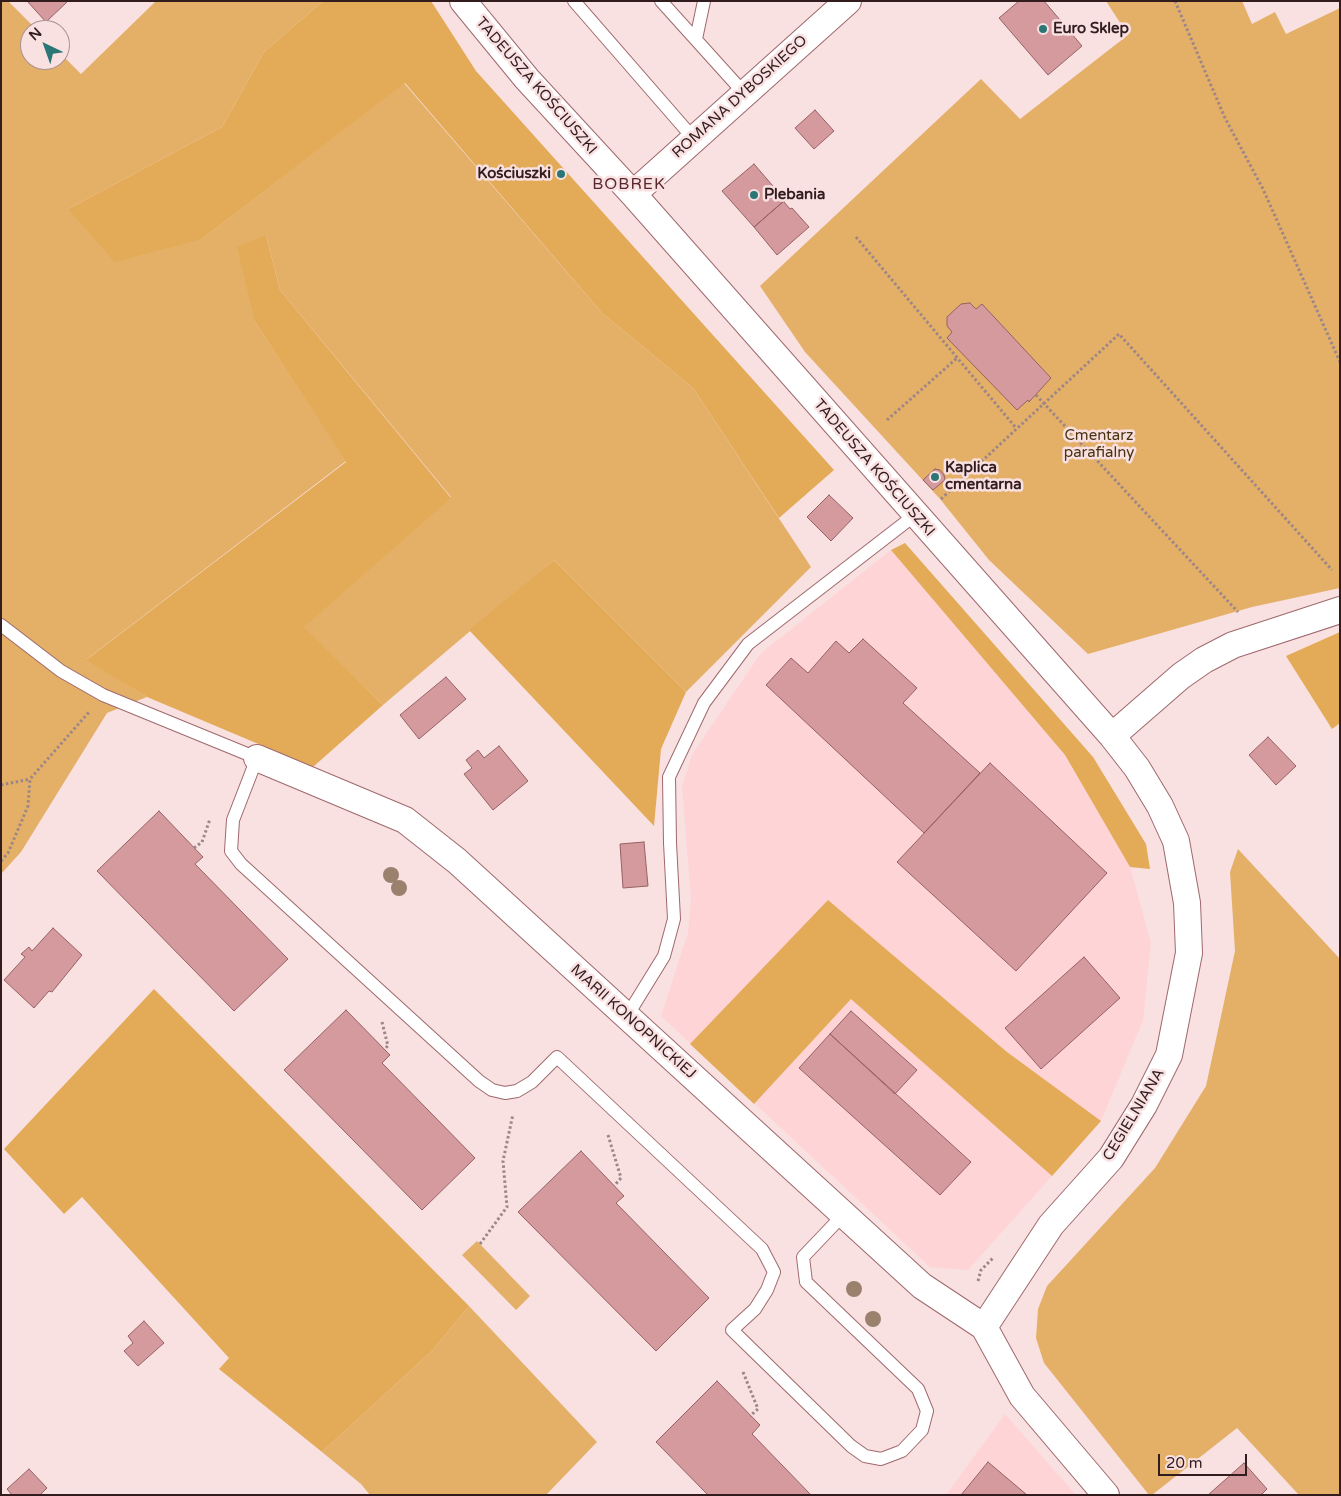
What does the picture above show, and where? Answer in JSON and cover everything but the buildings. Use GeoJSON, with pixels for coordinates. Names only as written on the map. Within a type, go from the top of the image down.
{"type":"FeatureCollection","features":[{"type":"Feature","properties":{"kind":"street","name":"TADEUSZA KOŚCIUSZKI"},"geometry":{"type":"LineString","coordinates":[[463,1],[527,79],[633,194],[1112,736]]}},
{"type":"Feature","properties":{"kind":"street","name":"ROMANA DYBOSKIEGO"},"geometry":{"type":"LineString","coordinates":[[633,194],[848,1]]}},
{"type":"Feature","properties":{"kind":"street"},"geometry":{"type":"LineString","coordinates":[[1112,736],[1181,676],[1204,660],[1232,645],[1340,610]]}},
{"type":"Feature","properties":{"kind":"street","name":"CEGIELNIANA"},"geometry":{"type":"LineString","coordinates":[[975,1322],[1051,1225],[1111,1158],[1144,1105],[1169,1055],[1189,953],[1187,903],[1178,850],[1176,841],[1160,806],[1137,768],[1112,736]]}},
{"type":"Feature","properties":{"kind":"street","name":"MARII KONOPNICKIEJ"},"geometry":{"type":"LineString","coordinates":[[257,758],[405,820],[457,861],[922,1286],[975,1322]]}},
{"type":"Feature","properties":{"kind":"street"},"geometry":{"type":"LineString","coordinates":[[975,1322],[1022,1396],[1106,1495]]}},
{"type":"Feature","properties":{"kind":"lane"},"geometry":{"type":"LineString","coordinates":[[574,1],[694,139]]}},
{"type":"Feature","properties":{"kind":"lane"},"geometry":{"type":"LineString","coordinates":[[661,1],[744,93]]}},
{"type":"Feature","properties":{"kind":"lane"},"geometry":{"type":"LineString","coordinates":[[696,40],[704,1]]}},
{"type":"Feature","properties":{"kind":"lane"},"geometry":{"type":"LineString","coordinates":[[627,1016],[664,956],[674,919],[669,777],[704,704],[748,644],[915,515]]}},
{"type":"Feature","properties":{"kind":"lane"},"geometry":{"type":"LineString","coordinates":[[1,625],[61,671],[103,695],[257,758],[233,820],[232,851],[241,864],[479,1082],[492,1090],[505,1093],[517,1091],[532,1082],[557,1057],[762,1249],[774,1272],[767,1290],[755,1308],[732,1330],[851,1446],[865,1456],[881,1459],[902,1451],[922,1430],[927,1411],[918,1388],[806,1282],[803,1257],[843,1214]]}},
{"type":"Feature","properties":{"kind":"path"},"geometry":{"type":"LineString","coordinates":[[1175,1],[1225,118],[1263,190],[1340,362]]}},
{"type":"Feature","properties":{"kind":"path"},"geometry":{"type":"LineString","coordinates":[[856,237],[1016,428]]}},
{"type":"Feature","properties":{"kind":"path"},"geometry":{"type":"LineString","coordinates":[[915,515],[940,499],[1119,334],[1332,570]]}},
{"type":"Feature","properties":{"kind":"path"},"geometry":{"type":"LineString","coordinates":[[887,420],[957,358]]}},
{"type":"Feature","properties":{"kind":"path"},"geometry":{"type":"LineString","coordinates":[[1036,395],[1238,612]]}},
{"type":"Feature","properties":{"kind":"path"},"geometry":{"type":"LineString","coordinates":[[1,861],[8,852],[28,806],[30,779],[103,695]]}},
{"type":"Feature","properties":{"kind":"path"},"geometry":{"type":"LineString","coordinates":[[1,785],[30,779]]}},
{"type":"Feature","properties":{"kind":"path"},"geometry":{"type":"LineString","coordinates":[[194,848],[202,842]]}},
{"type":"Feature","properties":{"kind":"path"},"geometry":{"type":"LineString","coordinates":[[480,1244],[507,1207],[503,1161],[517,1091]]}},
{"type":"Feature","properties":{"kind":"path"},"geometry":{"type":"LineString","coordinates":[[614,1186],[621,1178],[616,1165]]}},
{"type":"Feature","properties":{"kind":"path"},"geometry":{"type":"LineString","coordinates":[[975,1322],[982,1270],[995,1256]]}},
{"type":"Feature","properties":{"kind":"shaded area"},"geometry":{"type":"Polygon","coordinates":[[[323,1],[431,1],[476,71],[834,470],[779,518],[693,388],[602,313],[405,83],[202,239],[115,262],[68,209],[222,127],[264,52],[323,1]]]}},
{"type":"Feature","properties":{"kind":"shaded area"},"geometry":{"type":"Polygon","coordinates":[[[266,235],[280,290],[451,498],[304,627],[383,705],[313,767],[147,697],[86,660],[346,462],[255,322],[237,247],[266,235]]]}},
{"type":"Feature","properties":{"kind":"shaded area"},"geometry":{"type":"Polygon","coordinates":[[[905,543],[1093,757],[1146,844],[1150,869],[1130,867],[1065,755],[891,550],[905,543]]]}},
{"type":"Feature","properties":{"kind":"shaded area"},"geometry":{"type":"Polygon","coordinates":[[[891,550],[1065,755],[1130,867],[1151,943],[1143,1020],[1101,1121],[968,1270],[930,1267],[661,1016],[688,933],[691,899],[682,786],[693,753],[761,653],[891,550]]]}},
{"type":"Feature","properties":{"kind":"shaded area"},"geometry":{"type":"Polygon","coordinates":[[[554,560],[686,692],[661,749],[654,826],[469,630],[554,560]]]}},
{"type":"Feature","properties":{"kind":"shaded area"},"geometry":{"type":"Polygon","coordinates":[[[1340,632],[1340,723],[1332,729],[1286,656],[1340,632]]]}},
{"type":"Feature","properties":{"kind":"shaded area"},"geometry":{"type":"Polygon","coordinates":[[[828,900],[1007,1052],[1101,1121],[1052,1176],[851,999],[754,1104],[690,1044],[828,900]]]}},
{"type":"Feature","properties":{"kind":"shaded area"},"geometry":{"type":"Polygon","coordinates":[[[154,989],[469,1306],[432,1351],[322,1452],[219,1369],[229,1358],[82,1197],[64,1214],[4,1149],[154,989]]]}},
{"type":"Feature","properties":{"kind":"shaded area"},"geometry":{"type":"Polygon","coordinates":[[[1005,1414],[1076,1495],[946,1495],[1005,1414]]]}},
{"type":"Feature","properties":{"kind":"green space"},"geometry":{"type":"Polygon","coordinates":[[[1,1],[8,1],[27,20],[20,20],[20,70],[70,70],[70,63],[81,74],[156,1],[323,1],[264,52],[222,127],[68,209],[202,239],[404,83],[602,313],[693,388],[811,567],[686,692],[554,560],[383,705],[303,627],[451,497],[280,290],[266,235],[255,322],[346,461],[87,659],[147,697],[107,713],[21,852],[1,874],[1,1]]]}},
{"type":"Feature","properties":{"kind":"green space","name":"Cmentarz parafialny"},"geometry":{"type":"Polygon","coordinates":[[[1106,1],[1242,1],[1252,24],[1275,12],[1286,34],[1340,8],[1340,588],[1252,607],[1088,654],[989,560],[940,499],[805,352],[760,286],[981,79],[1020,119],[1128,35],[1106,1]]]}},
{"type":"Feature","properties":{"kind":"green space"},"geometry":{"type":"Polygon","coordinates":[[[1238,849],[1340,959],[1340,1495],[1299,1495],[1237,1428],[1152,1495],[1149,1495],[1044,1363],[1036,1338],[1038,1309],[1047,1286],[1155,1168],[1206,1086],[1235,951],[1230,872],[1238,849]]]}},
{"type":"Feature","properties":{"kind":"green space"},"geometry":{"type":"Polygon","coordinates":[[[477,1241],[530,1296],[516,1310],[462,1255],[477,1241]]]}},
{"type":"Feature","properties":{"kind":"green space"},"geometry":{"type":"Polygon","coordinates":[[[469,1306],[597,1442],[546,1495],[370,1495],[361,1484],[322,1452],[432,1351],[469,1306]]]}},
{"type":"Feature","properties":{"kind":"place","name":"Euro Sklep"},"geometry":{"type":"Point","coordinates":[1043,29]}},
{"type":"Feature","properties":{"kind":"place","name":"Kościuszki"},"geometry":{"type":"Point","coordinates":[561,174]}},
{"type":"Feature","properties":{"kind":"place","name":"Plebania"},"geometry":{"type":"Point","coordinates":[754,195]}},
{"type":"Feature","properties":{"kind":"place","name":"Kaplica cmentarna"},"geometry":{"type":"Point","coordinates":[935,477]}},
{"type":"Feature","properties":{"kind":"district","name":"BOBREK"},"geometry":{"type":"Point","coordinates":[629,185]}}]}
